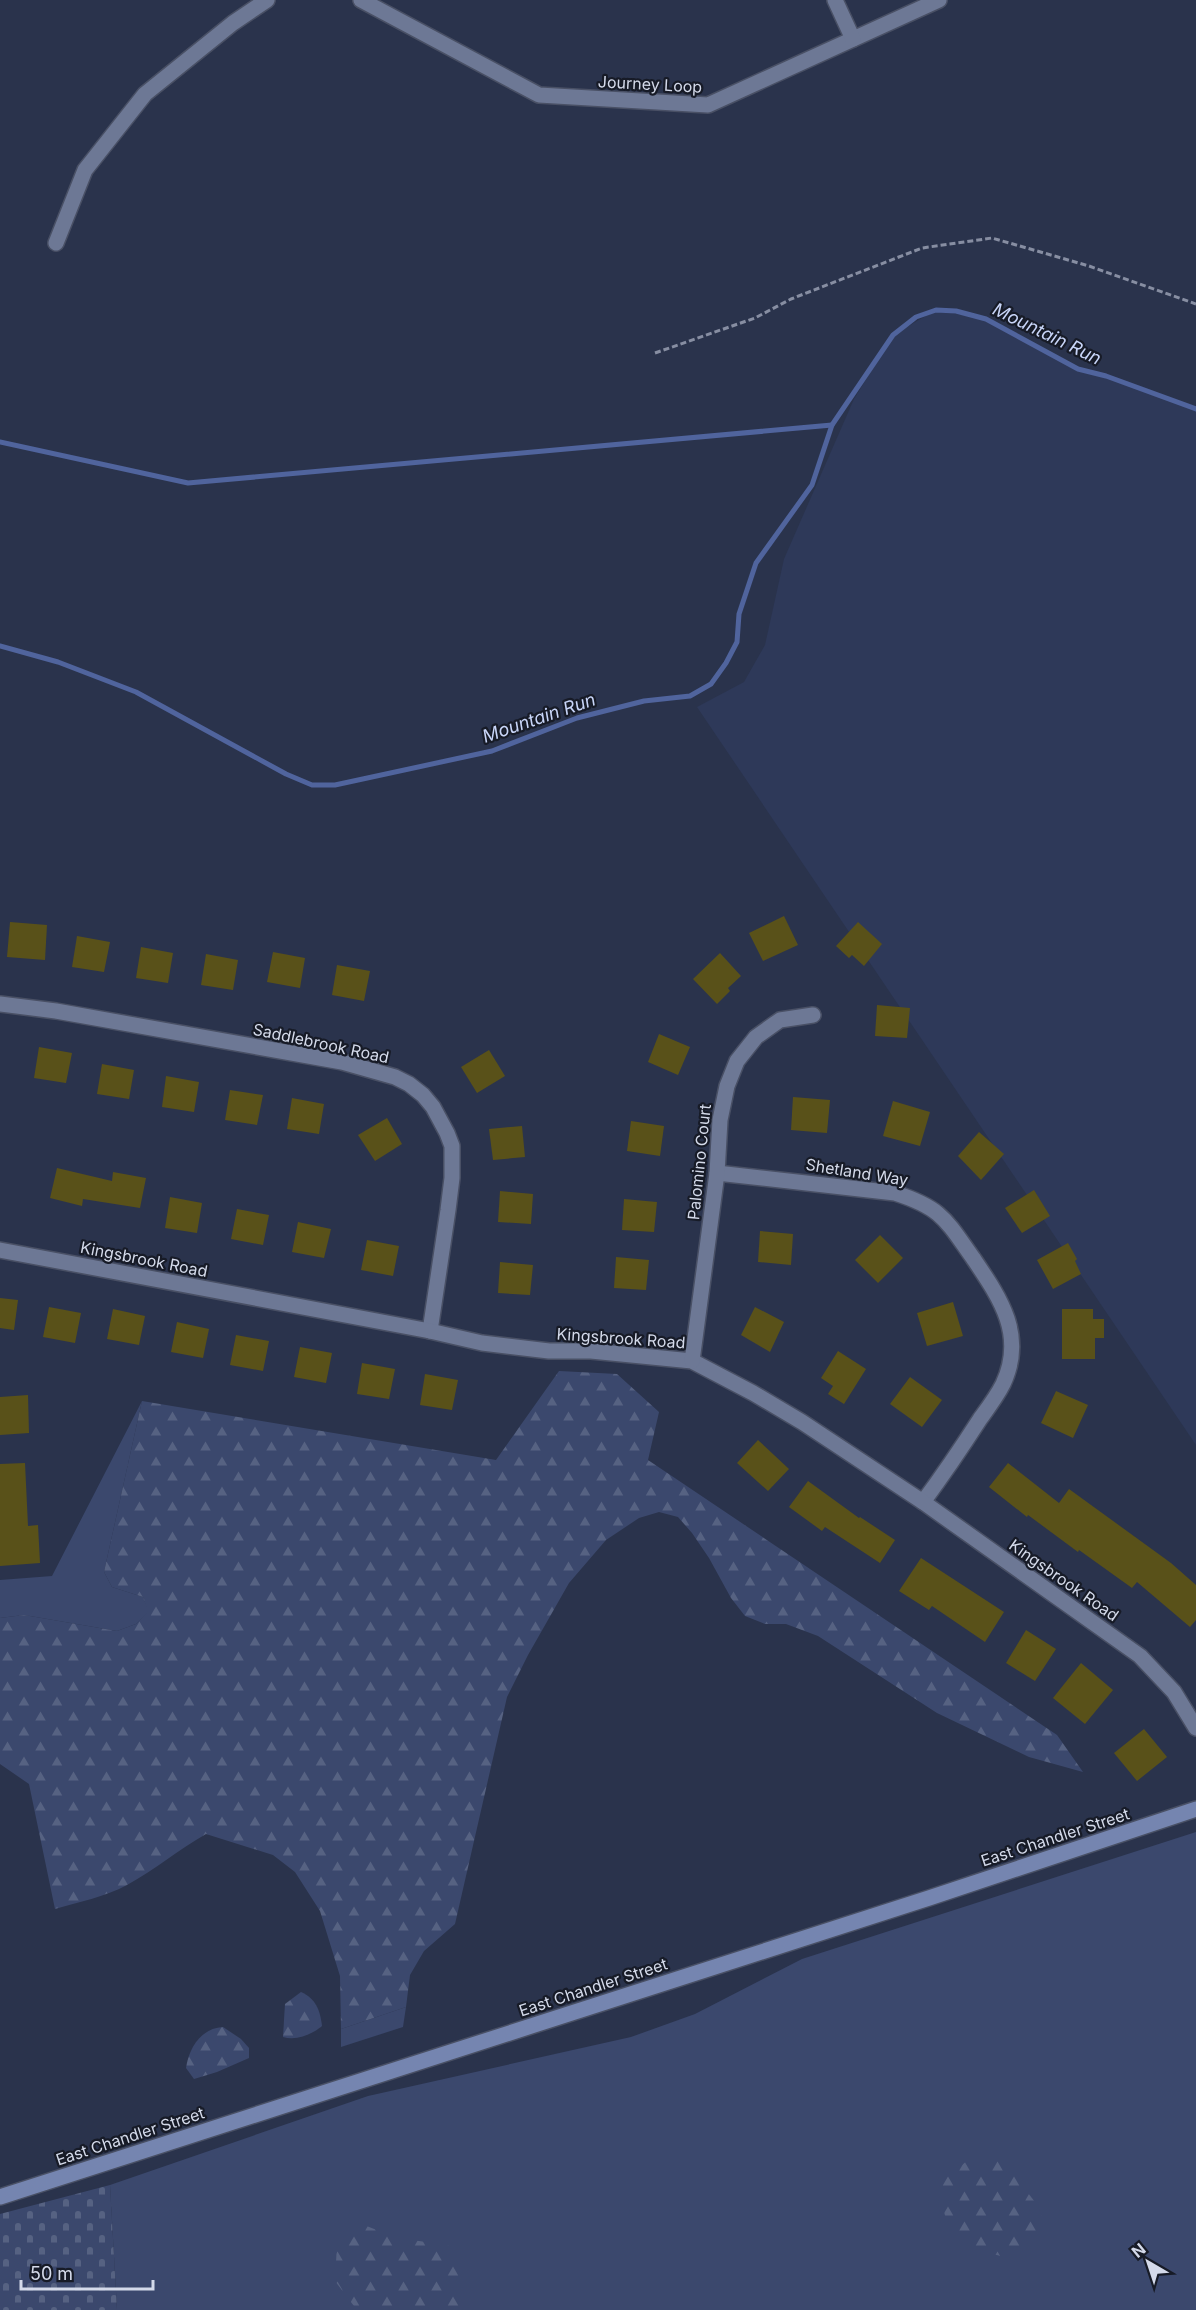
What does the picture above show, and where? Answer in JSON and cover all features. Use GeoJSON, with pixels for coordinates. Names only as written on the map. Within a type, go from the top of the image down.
{"type":"FeatureCollection","features":[{"type":"Feature","properties":{"kind":"street"},"geometry":{"type":"LineString","coordinates":[[56,243],[85,170],[145,94],[233,23],[267,0]]}},
{"type":"Feature","properties":{"kind":"street","name":"Journey Loop"},"geometry":{"type":"LineString","coordinates":[[361,0],[538,95],[708,105],[939,0]]}},
{"type":"Feature","properties":{"kind":"street"},"geometry":{"type":"LineString","coordinates":[[835,0],[853,39]]}},
{"type":"Feature","properties":{"kind":"street","name":"Saddlebrook Road"},"geometry":{"type":"LineString","coordinates":[[0,1004],[56,1011],[342,1062],[395,1077],[409,1084],[433,1107],[452,1146],[452,1178],[430,1331]]}},
{"type":"Feature","properties":{"kind":"street","name":"Palomino Court"},"geometry":{"type":"LineString","coordinates":[[692,1361],[717,1173],[720,1120],[727,1086],[737,1061],[756,1037],[780,1020],[813,1015]]}},
{"type":"Feature","properties":{"kind":"street","name":"Shetland Way"},"geometry":{"type":"LineString","coordinates":[[717,1173],[895,1193],[916,1200],[939,1212],[999,1295],[1008,1318],[1011,1341],[1011,1360],[1002,1385],[923,1502]]}},
{"type":"Feature","properties":{"kind":"street","name":"Kingsbrook Road"},"geometry":{"type":"LineString","coordinates":[[0,1250],[430,1331],[482,1343],[549,1352],[591,1351],[692,1361],[802,1422],[923,1502],[1140,1656],[1174,1692],[1196,1728]]}},
{"type":"Feature","properties":{"kind":"street","name":"East Chandler Street"},"geometry":{"type":"LineString","coordinates":[[0,2196],[906,1906],[1196,1809]]}},
{"type":"Feature","properties":{"kind":"path"},"geometry":{"type":"LineString","coordinates":[[655,353],[755,318],[791,300],[922,248],[992,238],[1089,266],[1196,304]]}},
{"type":"Feature","properties":{"kind":"shaded area"},"geometry":{"type":"Polygon","coordinates":[[[936,310],[986,319],[1054,358],[1196,409],[1196,1445],[697,707],[744,682],[765,645],[784,559],[854,399],[893,335],[936,310]]]}},
{"type":"Feature","properties":{"kind":"green space"},"geometry":{"type":"Polygon","coordinates":[[[559,1371],[617,1374],[659,1412],[648,1460],[1057,1735],[1083,1772],[1029,1757],[937,1713],[818,1636],[786,1624],[765,1624],[745,1616],[731,1598],[692,1533],[678,1517],[659,1512],[639,1518],[606,1540],[569,1583],[528,1655],[507,1697],[455,1924],[424,1951],[410,1975],[406,2007],[341,2029],[340,1976],[320,1911],[295,1872],[273,1855],[206,1834],[119,1889],[55,1909],[29,1784],[0,1764],[0,1618],[24,1615],[117,1631],[136,1624],[148,1612],[143,1597],[112,1587],[104,1572],[142,1401],[496,1460],[559,1371]]]}},
{"type":"Feature","properties":{"kind":"green space"},"geometry":{"type":"Polygon","coordinates":[[[142,1401],[104,1572],[112,1587],[143,1597],[149,1612],[136,1624],[117,1631],[24,1615],[0,1618],[0,1580],[52,1576],[142,1401]]]}},
{"type":"Feature","properties":{"kind":"green space"},"geometry":{"type":"Polygon","coordinates":[[[1196,1832],[1196,2310],[117,2310],[110,2185],[368,2096],[631,2037],[695,2014],[802,1959],[1196,1832]]]}},
{"type":"Feature","properties":{"kind":"green space"},"geometry":{"type":"Polygon","coordinates":[[[301,1992],[316,2006],[322,2026],[303,2036],[283,2037],[285,2004],[301,1992]]]}},
{"type":"Feature","properties":{"kind":"green space"},"geometry":{"type":"Polygon","coordinates":[[[406,2007],[403,2027],[341,2047],[341,2029],[406,2007]]]}},
{"type":"Feature","properties":{"kind":"green space"},"geometry":{"type":"Polygon","coordinates":[[[223,2027],[241,2039],[249,2048],[249,2058],[194,2079],[186,2068],[193,2046],[209,2031],[223,2027]]]}},
{"type":"Feature","properties":{"kind":"green space"},"geometry":{"type":"Polygon","coordinates":[[[973,2156],[999,2159],[1041,2210],[1043,2232],[1031,2247],[1009,2258],[978,2249],[967,2243],[950,2226],[945,2214],[941,2182],[973,2156]]]}},
{"type":"Feature","properties":{"kind":"green space"},"geometry":{"type":"Polygon","coordinates":[[[110,2185],[117,2310],[0,2310],[0,2214],[110,2185]]]}},
{"type":"Feature","properties":{"kind":"green space"},"geometry":{"type":"Polygon","coordinates":[[[364,2225],[397,2238],[448,2245],[470,2310],[357,2310],[335,2281],[337,2244],[364,2225]]]}},
{"type":"Feature","properties":{"kind":"building"},"geometry":{"type":"Polygon","coordinates":[[[784,916],[798,945],[763,961],[749,933],[784,916]]]}},
{"type":"Feature","properties":{"kind":"building"},"geometry":{"type":"Polygon","coordinates":[[[10,922],[47,925],[45,960],[7,957],[10,922]]]}},
{"type":"Feature","properties":{"kind":"building"},"geometry":{"type":"Polygon","coordinates":[[[858,922],[882,944],[864,966],[852,955],[849,958],[836,946],[858,922]]]}},
{"type":"Feature","properties":{"kind":"building"},"geometry":{"type":"Polygon","coordinates":[[[77,936],[110,942],[104,972],[72,967],[77,936]]]}},
{"type":"Feature","properties":{"kind":"building"},"geometry":{"type":"Polygon","coordinates":[[[141,947],[173,953],[168,983],[136,978],[141,947]]]}},
{"type":"Feature","properties":{"kind":"building"},"geometry":{"type":"Polygon","coordinates":[[[273,952],[305,958],[300,988],[267,982],[273,952]]]}},
{"type":"Feature","properties":{"kind":"building"},"geometry":{"type":"Polygon","coordinates":[[[720,953],[741,976],[728,988],[730,991],[717,1004],[693,979],[720,953]]]}},
{"type":"Feature","properties":{"kind":"building"},"geometry":{"type":"Polygon","coordinates":[[[206,954],[238,960],[233,990],[201,985],[206,954]]]}},
{"type":"Feature","properties":{"kind":"building"},"geometry":{"type":"Polygon","coordinates":[[[337,965],[370,971],[364,1001],[332,995],[337,965]]]}},
{"type":"Feature","properties":{"kind":"building"},"geometry":{"type":"Polygon","coordinates":[[[877,1005],[910,1008],[907,1038],[875,1036],[877,1005]]]}},
{"type":"Feature","properties":{"kind":"building"},"geometry":{"type":"Polygon","coordinates":[[[659,1034],[690,1047],[678,1075],[648,1062],[659,1034]]]}},
{"type":"Feature","properties":{"kind":"building"},"geometry":{"type":"Polygon","coordinates":[[[39,1047],[72,1053],[66,1083],[34,1078],[39,1047]]]}},
{"type":"Feature","properties":{"kind":"building"},"geometry":{"type":"Polygon","coordinates":[[[489,1050],[505,1076],[477,1093],[461,1067],[489,1050]]]}},
{"type":"Feature","properties":{"kind":"building"},"geometry":{"type":"Polygon","coordinates":[[[102,1064],[134,1070],[129,1099],[97,1094],[102,1064]]]}},
{"type":"Feature","properties":{"kind":"building"},"geometry":{"type":"Polygon","coordinates":[[[166,1076],[199,1082],[194,1112],[162,1107],[166,1076]]]}},
{"type":"Feature","properties":{"kind":"building"},"geometry":{"type":"Polygon","coordinates":[[[230,1090],[263,1095],[257,1125],[225,1120],[230,1090]]]}},
{"type":"Feature","properties":{"kind":"building"},"geometry":{"type":"Polygon","coordinates":[[[793,1097],[830,1100],[827,1133],[791,1130],[793,1097]]]}},
{"type":"Feature","properties":{"kind":"building"},"geometry":{"type":"Polygon","coordinates":[[[292,1098],[324,1104],[319,1134],[287,1129],[292,1098]]]}},
{"type":"Feature","properties":{"kind":"building"},"geometry":{"type":"Polygon","coordinates":[[[893,1101],[930,1112],[920,1146],[883,1136],[893,1101]]]}},
{"type":"Feature","properties":{"kind":"building"},"geometry":{"type":"Polygon","coordinates":[[[387,1118],[402,1144],[375,1161],[358,1135],[387,1118]]]}},
{"type":"Feature","properties":{"kind":"building"},"geometry":{"type":"Polygon","coordinates":[[[631,1121],[664,1126],[660,1156],[627,1151],[631,1121]]]}},
{"type":"Feature","properties":{"kind":"building"},"geometry":{"type":"Polygon","coordinates":[[[522,1126],[525,1157],[493,1160],[489,1129],[522,1126]]]}},
{"type":"Feature","properties":{"kind":"building"},"geometry":{"type":"Polygon","coordinates":[[[979,1132],[1004,1154],[981,1180],[958,1156],[979,1132]]]}},
{"type":"Feature","properties":{"kind":"building"},"geometry":{"type":"Polygon","coordinates":[[[57,1168],[112,1181],[113,1172],[146,1178],[140,1208],[83,1199],[82,1206],[50,1198],[57,1168]]]}},
{"type":"Feature","properties":{"kind":"building"},"geometry":{"type":"Polygon","coordinates":[[[1034,1190],[1050,1216],[1022,1233],[1005,1208],[1034,1190]]]}},
{"type":"Feature","properties":{"kind":"building"},"geometry":{"type":"Polygon","coordinates":[[[500,1191],[533,1194],[531,1224],[498,1222],[500,1191]]]}},
{"type":"Feature","properties":{"kind":"building"},"geometry":{"type":"Polygon","coordinates":[[[170,1197],[202,1203],[197,1233],[165,1228],[170,1197]]]}},
{"type":"Feature","properties":{"kind":"building"},"geometry":{"type":"Polygon","coordinates":[[[624,1199],[657,1202],[654,1232],[622,1230],[624,1199]]]}},
{"type":"Feature","properties":{"kind":"building"},"geometry":{"type":"Polygon","coordinates":[[[237,1209],[269,1215],[263,1245],[231,1239],[237,1209]]]}},
{"type":"Feature","properties":{"kind":"building"},"geometry":{"type":"Polygon","coordinates":[[[298,1222],[331,1229],[324,1258],[292,1252],[298,1222]]]}},
{"type":"Feature","properties":{"kind":"building"},"geometry":{"type":"Polygon","coordinates":[[[760,1231],[793,1234],[791,1265],[758,1262],[760,1231]]]}},
{"type":"Feature","properties":{"kind":"building"},"geometry":{"type":"Polygon","coordinates":[[[880,1235],[903,1258],[878,1283],[855,1260],[880,1235]]]}},
{"type":"Feature","properties":{"kind":"building"},"geometry":{"type":"Polygon","coordinates":[[[367,1240],[399,1246],[393,1276],[361,1270],[367,1240]]]}},
{"type":"Feature","properties":{"kind":"building"},"geometry":{"type":"Polygon","coordinates":[[[1068,1243],[1077,1259],[1075,1261],[1081,1274],[1053,1289],[1037,1260],[1068,1243]]]}},
{"type":"Feature","properties":{"kind":"building"},"geometry":{"type":"Polygon","coordinates":[[[616,1257],[649,1260],[646,1290],[614,1288],[616,1257]]]}},
{"type":"Feature","properties":{"kind":"building"},"geometry":{"type":"Polygon","coordinates":[[[500,1262],[533,1265],[530,1295],[498,1293],[500,1262]]]}},
{"type":"Feature","properties":{"kind":"building"},"geometry":{"type":"Polygon","coordinates":[[[0,1298],[18,1300],[14,1330],[0,1328],[0,1298]]]}},
{"type":"Feature","properties":{"kind":"building"},"geometry":{"type":"Polygon","coordinates":[[[953,1302],[963,1336],[927,1346],[917,1313],[953,1302]]]}},
{"type":"Feature","properties":{"kind":"building"},"geometry":{"type":"Polygon","coordinates":[[[49,1307],[81,1313],[75,1343],[43,1337],[49,1307]]]}},
{"type":"Feature","properties":{"kind":"building"},"geometry":{"type":"Polygon","coordinates":[[[755,1307],[784,1322],[770,1352],[741,1335],[755,1307]]]}},
{"type":"Feature","properties":{"kind":"building"},"geometry":{"type":"Polygon","coordinates":[[[113,1309],[145,1316],[139,1345],[107,1339],[113,1309]]]}},
{"type":"Feature","properties":{"kind":"building"},"geometry":{"type":"Polygon","coordinates":[[[1062,1309],[1093,1309],[1093,1319],[1104,1319],[1104,1338],[1095,1338],[1095,1359],[1062,1359],[1062,1309]]]}},
{"type":"Feature","properties":{"kind":"building"},"geometry":{"type":"Polygon","coordinates":[[[177,1322],[209,1329],[203,1358],[171,1352],[177,1322]]]}},
{"type":"Feature","properties":{"kind":"building"},"geometry":{"type":"Polygon","coordinates":[[[236,1335],[269,1341],[263,1371],[230,1365],[236,1335]]]}},
{"type":"Feature","properties":{"kind":"building"},"geometry":{"type":"Polygon","coordinates":[[[300,1347],[332,1353],[326,1383],[294,1377],[300,1347]]]}},
{"type":"Feature","properties":{"kind":"building"},"geometry":{"type":"Polygon","coordinates":[[[838,1351],[866,1369],[844,1404],[828,1394],[833,1386],[821,1378],[838,1351]]]}},
{"type":"Feature","properties":{"kind":"building"},"geometry":{"type":"Polygon","coordinates":[[[362,1363],[395,1369],[389,1399],[357,1394],[362,1363]]]}},
{"type":"Feature","properties":{"kind":"building"},"geometry":{"type":"Polygon","coordinates":[[[425,1374],[458,1380],[452,1410],[420,1405],[425,1374]]]}},
{"type":"Feature","properties":{"kind":"building"},"geometry":{"type":"Polygon","coordinates":[[[910,1377],[942,1400],[922,1427],[890,1404],[910,1377]]]}},
{"type":"Feature","properties":{"kind":"building"},"geometry":{"type":"Polygon","coordinates":[[[1056,1391],[1088,1405],[1073,1438],[1041,1423],[1056,1391]]]}},
{"type":"Feature","properties":{"kind":"building"},"geometry":{"type":"Polygon","coordinates":[[[28,1395],[29,1433],[0,1435],[0,1397],[28,1395]]]}},
{"type":"Feature","properties":{"kind":"building"},"geometry":{"type":"Polygon","coordinates":[[[758,1440],[789,1469],[768,1491],[737,1463],[758,1440]]]}},
{"type":"Feature","properties":{"kind":"building"},"geometry":{"type":"Polygon","coordinates":[[[25,1463],[28,1526],[38,1525],[40,1563],[0,1566],[0,1464],[25,1463]]]}},
{"type":"Feature","properties":{"kind":"building"},"geometry":{"type":"Polygon","coordinates":[[[1008,1463],[1059,1503],[1069,1489],[1171,1563],[1196,1585],[1196,1620],[1190,1627],[1137,1582],[1132,1588],[1028,1515],[1027,1517],[989,1487],[1008,1463]]]}},
{"type":"Feature","properties":{"kind":"building"},"geometry":{"type":"Polygon","coordinates":[[[808,1481],[859,1518],[895,1540],[880,1563],[825,1527],[822,1531],[789,1507],[808,1481]]]}},
{"type":"Feature","properties":{"kind":"building"},"geometry":{"type":"Polygon","coordinates":[[[921,1558],[1004,1612],[985,1642],[932,1606],[929,1610],[899,1591],[921,1558]]]}},
{"type":"Feature","properties":{"kind":"building"},"geometry":{"type":"Polygon","coordinates":[[[1026,1630],[1056,1649],[1035,1681],[1006,1663],[1026,1630]]]}},
{"type":"Feature","properties":{"kind":"building"},"geometry":{"type":"Polygon","coordinates":[[[1081,1663],[1113,1690],[1085,1724],[1053,1698],[1081,1663]]]}},
{"type":"Feature","properties":{"kind":"building"},"geometry":{"type":"Polygon","coordinates":[[[1144,1729],[1167,1757],[1137,1781],[1114,1753],[1144,1729]]]}},
{"type":"Feature","properties":{"kind":"waterway","name":"Mountain Run"},"geometry":{"type":"LineString","coordinates":[[0,646],[58,662],[136,692],[286,774],[312,785],[335,785],[492,751],[577,718],[644,701],[690,696],[711,684],[737,642],[739,614],[756,563],[812,485],[832,425],[893,335],[916,317],[936,310],[956,311],[986,319],[1078,369],[1106,376],[1196,409]]}},
{"type":"Feature","properties":{"kind":"waterway"},"geometry":{"type":"LineString","coordinates":[[0,442],[188,483],[832,425]]}}]}
